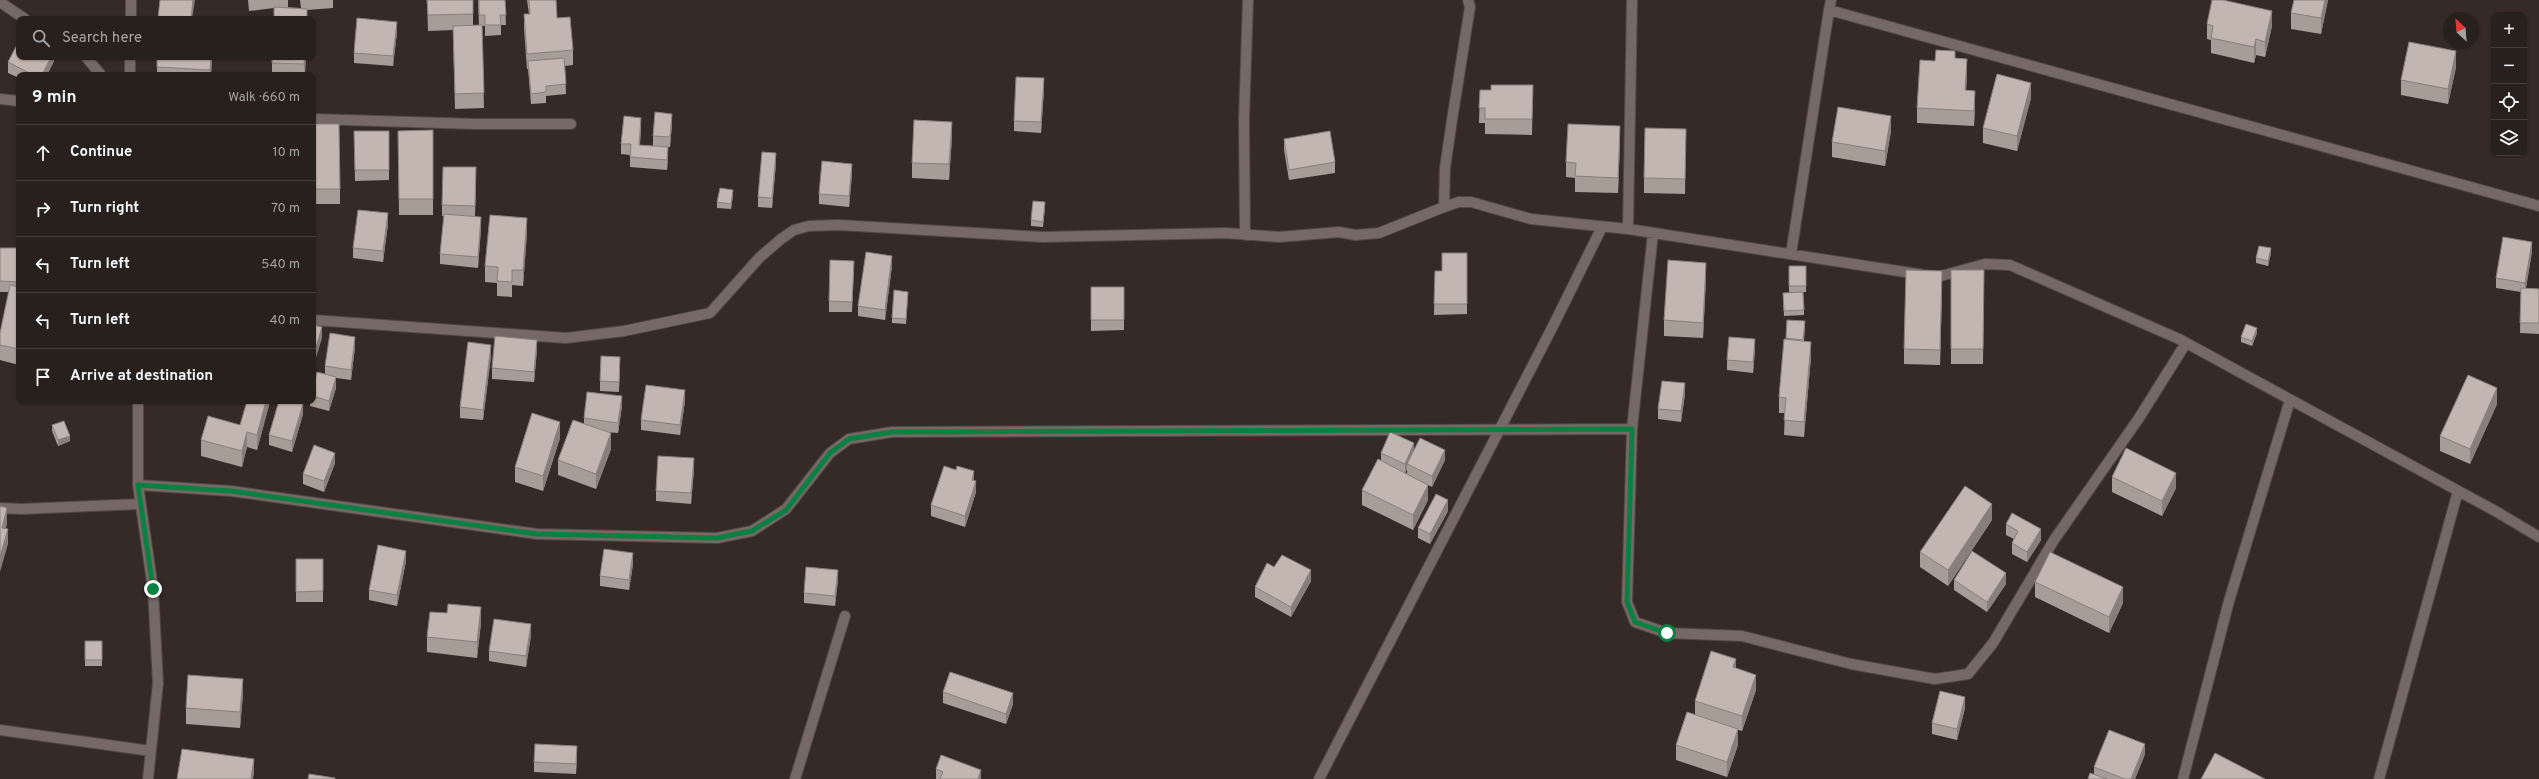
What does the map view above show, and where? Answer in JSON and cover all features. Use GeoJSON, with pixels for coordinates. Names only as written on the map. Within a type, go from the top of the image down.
{"type":"FeatureCollection","features":[{"type":"Feature","properties":{"kind":"street"},"geometry":{"type":"LineString","coordinates":[[131,0],[131,16]]}},
{"type":"Feature","properties":{"kind":"street"},"geometry":{"type":"LineString","coordinates":[[1246,234],[1244,119],[1248,0]]}},
{"type":"Feature","properties":{"kind":"street"},"geometry":{"type":"LineString","coordinates":[[1444,208],[1445,168],[1470,7],[1468,0]]}},
{"type":"Feature","properties":{"kind":"street"},"geometry":{"type":"LineString","coordinates":[[1628,229],[1632,0]]}},
{"type":"Feature","properties":{"kind":"street"},"geometry":{"type":"LineString","coordinates":[[0,2],[21,16]]}},
{"type":"Feature","properties":{"kind":"street"},"geometry":{"type":"LineString","coordinates":[[1791,254],[1830,5],[2539,206]]}},
{"type":"Feature","properties":{"kind":"street"},"geometry":{"type":"LineString","coordinates":[[88,60],[98,72]]}},
{"type":"Feature","properties":{"kind":"street"},"geometry":{"type":"LineString","coordinates":[[130,60],[130,72]]}},
{"type":"Feature","properties":{"kind":"street"},"geometry":{"type":"LineString","coordinates":[[0,99],[16,101]]}},
{"type":"Feature","properties":{"kind":"street"},"geometry":{"type":"LineString","coordinates":[[316,119],[475,124],[571,124]]}},
{"type":"Feature","properties":{"kind":"street"},"geometry":{"type":"LineString","coordinates":[[316,320],[566,338],[624,331],[710,314],[760,257],[794,230],[809,226],[839,225],[1043,236],[1246,234],[1268,237],[1339,232],[1355,235],[1379,233],[1459,202],[1471,202],[1531,219],[1628,229],[1937,277],[1986,264],[2010,265],[2186,343],[2458,491],[2539,537]]}},
{"type":"Feature","properties":{"kind":"street"},"geometry":{"type":"LineString","coordinates":[[1319,779],[1499,431],[1602,226]]}},
{"type":"Feature","properties":{"kind":"street"},"geometry":{"type":"LineString","coordinates":[[1653,233],[1632,429],[1627,602],[1635,622],[1667,633],[1742,636],[1851,664],[1935,679],[1968,674],[1993,643],[2054,540],[2140,418],[2186,343]]}},
{"type":"Feature","properties":{"kind":"street"},"geometry":{"type":"LineString","coordinates":[[2183,779],[2229,601],[2290,400]]}},
{"type":"Feature","properties":{"kind":"street"},"geometry":{"type":"LineString","coordinates":[[138,404],[138,485],[153,589],[158,683],[148,779]]}},
{"type":"Feature","properties":{"kind":"street"},"geometry":{"type":"LineString","coordinates":[[138,485],[231,491],[537,534],[717,538],[752,531],[786,510],[830,453],[849,439],[892,432],[1499,431],[1632,429]]}},
{"type":"Feature","properties":{"kind":"street"},"geometry":{"type":"LineString","coordinates":[[2379,779],[2458,491]]}},
{"type":"Feature","properties":{"kind":"street"},"geometry":{"type":"LineString","coordinates":[[0,508],[21,509],[140,504]]}},
{"type":"Feature","properties":{"kind":"street"},"geometry":{"type":"LineString","coordinates":[[795,779],[845,616]]}},
{"type":"Feature","properties":{"kind":"street"},"geometry":{"type":"LineString","coordinates":[[0,730],[151,751]]}},
{"type":"Feature","properties":{"kind":"building"},"geometry":{"type":"Polygon","coordinates":[[[160,0],[193,0],[191,16],[158,16],[160,0]]]}},
{"type":"Feature","properties":{"kind":"building"},"geometry":{"type":"Polygon","coordinates":[[[427,0],[473,0],[473,14],[428,15],[427,0]]]}},
{"type":"Feature","properties":{"kind":"building"},"geometry":{"type":"Polygon","coordinates":[[[479,0],[505,0],[506,15],[500,15],[501,25],[485,25],[485,15],[479,15],[479,0]]]}},
{"type":"Feature","properties":{"kind":"building"},"geometry":{"type":"Polygon","coordinates":[[[529,0],[556,0],[557,18],[570,17],[573,50],[527,54],[524,14],[530,14],[529,0]]]}},
{"type":"Feature","properties":{"kind":"building"},"geometry":{"type":"Polygon","coordinates":[[[2212,0],[2223,0],[2272,11],[2265,42],[2256,39],[2254,47],[2211,38],[2213,26],[2207,24],[2212,0]]]}},
{"type":"Feature","properties":{"kind":"building"},"geometry":{"type":"Polygon","coordinates":[[[2294,0],[2325,0],[2321,18],[2291,13],[2294,0]]]}},
{"type":"Feature","properties":{"kind":"building"},"geometry":{"type":"Polygon","coordinates":[[[274,7],[307,9],[307,16],[274,16],[274,7]]]}},
{"type":"Feature","properties":{"kind":"building"},"geometry":{"type":"Polygon","coordinates":[[[357,18],[397,22],[393,56],[354,53],[357,18]]]}},
{"type":"Feature","properties":{"kind":"building"},"geometry":{"type":"Polygon","coordinates":[[[482,25],[484,93],[455,94],[453,26],[482,25]]]}},
{"type":"Feature","properties":{"kind":"building"},"geometry":{"type":"Polygon","coordinates":[[[2409,42],[2456,51],[2448,89],[2401,80],[2409,42]]]}},
{"type":"Feature","properties":{"kind":"building"},"geometry":{"type":"Polygon","coordinates":[[[16,47],[16,60],[50,60],[44,72],[27,72],[8,62],[16,47]]]}},
{"type":"Feature","properties":{"kind":"building"},"geometry":{"type":"Polygon","coordinates":[[[1936,50],[1955,51],[1955,58],[1967,59],[1965,90],[1975,91],[1974,111],[1917,108],[1920,60],[1935,61],[1936,50]]]}},
{"type":"Feature","properties":{"kind":"building"},"geometry":{"type":"Polygon","coordinates":[[[564,58],[566,84],[546,86],[546,92],[531,94],[528,61],[564,58]]]}},
{"type":"Feature","properties":{"kind":"building"},"geometry":{"type":"Polygon","coordinates":[[[157,60],[211,60],[210,70],[157,67],[157,60]]]}},
{"type":"Feature","properties":{"kind":"building"},"geometry":{"type":"Polygon","coordinates":[[[272,60],[305,60],[304,64],[272,63],[272,60]]]}},
{"type":"Feature","properties":{"kind":"building"},"geometry":{"type":"Polygon","coordinates":[[[1997,74],[2031,83],[2017,136],[1983,128],[1997,74]]]}},
{"type":"Feature","properties":{"kind":"building"},"geometry":{"type":"Polygon","coordinates":[[[1016,77],[1044,78],[1041,122],[1014,121],[1016,77]]]}},
{"type":"Feature","properties":{"kind":"building"},"geometry":{"type":"Polygon","coordinates":[[[1491,85],[1533,85],[1532,119],[1485,119],[1485,108],[1479,108],[1480,90],[1491,90],[1491,85]]]}},
{"type":"Feature","properties":{"kind":"building"},"geometry":{"type":"Polygon","coordinates":[[[1838,107],[1891,116],[1885,151],[1832,142],[1838,107]]]}},
{"type":"Feature","properties":{"kind":"building"},"geometry":{"type":"Polygon","coordinates":[[[655,112],[672,114],[670,137],[653,136],[655,112]]]}},
{"type":"Feature","properties":{"kind":"building"},"geometry":{"type":"Polygon","coordinates":[[[624,116],[641,118],[639,145],[668,147],[667,160],[630,157],[631,144],[621,144],[624,116]]]}},
{"type":"Feature","properties":{"kind":"building"},"geometry":{"type":"Polygon","coordinates":[[[914,120],[952,122],[949,164],[912,163],[914,120]]]}},
{"type":"Feature","properties":{"kind":"building"},"geometry":{"type":"Polygon","coordinates":[[[316,124],[339,124],[340,189],[316,189],[316,124]]]}},
{"type":"Feature","properties":{"kind":"building"},"geometry":{"type":"Polygon","coordinates":[[[1568,124],[1620,126],[1618,178],[1575,176],[1576,163],[1566,162],[1568,124]]]}},
{"type":"Feature","properties":{"kind":"building"},"geometry":{"type":"Polygon","coordinates":[[[1645,128],[1686,129],[1685,179],[1644,178],[1645,128]]]}},
{"type":"Feature","properties":{"kind":"building"},"geometry":{"type":"Polygon","coordinates":[[[433,130],[433,199],[399,199],[398,131],[433,130]]]}},
{"type":"Feature","properties":{"kind":"building"},"geometry":{"type":"Polygon","coordinates":[[[354,131],[389,131],[389,170],[355,170],[354,131]]]}},
{"type":"Feature","properties":{"kind":"building"},"geometry":{"type":"Polygon","coordinates":[[[1330,131],[1335,162],[1289,170],[1284,139],[1330,131]]]}},
{"type":"Feature","properties":{"kind":"building"},"geometry":{"type":"Polygon","coordinates":[[[762,152],[776,153],[772,198],[758,197],[762,152]]]}},
{"type":"Feature","properties":{"kind":"building"},"geometry":{"type":"Polygon","coordinates":[[[822,161],[852,164],[849,196],[819,194],[822,161]]]}},
{"type":"Feature","properties":{"kind":"building"},"geometry":{"type":"Polygon","coordinates":[[[443,167],[476,167],[475,206],[442,205],[443,167]]]}},
{"type":"Feature","properties":{"kind":"building"},"geometry":{"type":"Polygon","coordinates":[[[720,188],[733,190],[731,204],[717,202],[720,188]]]}},
{"type":"Feature","properties":{"kind":"building"},"geometry":{"type":"Polygon","coordinates":[[[1033,201],[1045,202],[1043,222],[1031,220],[1033,201]]]}},
{"type":"Feature","properties":{"kind":"building"},"geometry":{"type":"Polygon","coordinates":[[[358,210],[388,213],[383,251],[353,248],[358,210]]]}},
{"type":"Feature","properties":{"kind":"building"},"geometry":{"type":"Polygon","coordinates":[[[444,214],[481,217],[478,257],[440,254],[444,214]]]}},
{"type":"Feature","properties":{"kind":"building"},"geometry":{"type":"Polygon","coordinates":[[[490,215],[527,218],[523,270],[512,270],[512,282],[497,281],[498,267],[485,266],[490,215]]]}},
{"type":"Feature","properties":{"kind":"building"},"geometry":{"type":"Polygon","coordinates":[[[2503,237],[2532,242],[2525,283],[2496,278],[2503,237]]]}},
{"type":"Feature","properties":{"kind":"building"},"geometry":{"type":"Polygon","coordinates":[[[2259,246],[2271,248],[2268,261],[2256,258],[2259,246]]]}},
{"type":"Feature","properties":{"kind":"building"},"geometry":{"type":"Polygon","coordinates":[[[0,248],[16,248],[16,282],[0,281],[0,248]]]}},
{"type":"Feature","properties":{"kind":"building"},"geometry":{"type":"Polygon","coordinates":[[[866,252],[892,256],[885,310],[858,306],[866,252]]]}},
{"type":"Feature","properties":{"kind":"building"},"geometry":{"type":"Polygon","coordinates":[[[1442,253],[1467,253],[1467,304],[1434,304],[1435,271],[1442,271],[1442,253]]]}},
{"type":"Feature","properties":{"kind":"building"},"geometry":{"type":"Polygon","coordinates":[[[830,260],[854,261],[852,302],[829,301],[830,260]]]}},
{"type":"Feature","properties":{"kind":"building"},"geometry":{"type":"Polygon","coordinates":[[[1668,260],[1706,263],[1703,323],[1664,320],[1668,260]]]}},
{"type":"Feature","properties":{"kind":"building"},"geometry":{"type":"Polygon","coordinates":[[[1789,266],[1806,266],[1806,286],[1789,286],[1789,266]]]}},
{"type":"Feature","properties":{"kind":"building"},"geometry":{"type":"Polygon","coordinates":[[[1906,270],[1942,271],[1940,350],[1904,349],[1906,270]]]}},
{"type":"Feature","properties":{"kind":"building"},"geometry":{"type":"Polygon","coordinates":[[[1951,270],[1984,270],[1983,349],[1951,349],[1951,270]]]}},
{"type":"Feature","properties":{"kind":"building"},"geometry":{"type":"Polygon","coordinates":[[[10,285],[16,286],[16,348],[0,345],[0,333],[10,285]]]}},
{"type":"Feature","properties":{"kind":"building"},"geometry":{"type":"Polygon","coordinates":[[[1091,287],[1124,287],[1124,320],[1091,320],[1091,287]]]}},
{"type":"Feature","properties":{"kind":"building"},"geometry":{"type":"Polygon","coordinates":[[[2521,288],[2539,289],[2539,323],[2520,323],[2521,288]]]}},
{"type":"Feature","properties":{"kind":"building"},"geometry":{"type":"Polygon","coordinates":[[[894,290],[908,292],[906,319],[892,318],[894,290]]]}},
{"type":"Feature","properties":{"kind":"building"},"geometry":{"type":"Polygon","coordinates":[[[1803,292],[1804,310],[1784,311],[1783,293],[1803,292]]]}},
{"type":"Feature","properties":{"kind":"building"},"geometry":{"type":"Polygon","coordinates":[[[1787,320],[1805,321],[1803,340],[1786,338],[1787,320]]]}},
{"type":"Feature","properties":{"kind":"building"},"geometry":{"type":"Polygon","coordinates":[[[2246,324],[2257,328],[2252,341],[2241,337],[2246,324]]]}},
{"type":"Feature","properties":{"kind":"building"},"geometry":{"type":"Polygon","coordinates":[[[316,326],[322,327],[316,348],[316,326]]]}},
{"type":"Feature","properties":{"kind":"building"},"geometry":{"type":"Polygon","coordinates":[[[330,333],[355,337],[351,370],[325,366],[330,333]]]}},
{"type":"Feature","properties":{"kind":"building"},"geometry":{"type":"Polygon","coordinates":[[[495,336],[537,340],[534,372],[492,368],[495,336]]]}},
{"type":"Feature","properties":{"kind":"building"},"geometry":{"type":"Polygon","coordinates":[[[1729,337],[1755,339],[1753,362],[1727,360],[1729,337]]]}},
{"type":"Feature","properties":{"kind":"building"},"geometry":{"type":"Polygon","coordinates":[[[1784,339],[1811,342],[1804,422],[1784,420],[1786,398],[1779,397],[1784,339]]]}},
{"type":"Feature","properties":{"kind":"building"},"geometry":{"type":"Polygon","coordinates":[[[468,342],[491,345],[483,410],[460,407],[468,342]]]}},
{"type":"Feature","properties":{"kind":"building"},"geometry":{"type":"Polygon","coordinates":[[[601,356],[620,357],[619,382],[600,381],[601,356]]]}},
{"type":"Feature","properties":{"kind":"building"},"geometry":{"type":"Polygon","coordinates":[[[317,372],[336,377],[329,401],[316,397],[317,372]]]}},
{"type":"Feature","properties":{"kind":"building"},"geometry":{"type":"Polygon","coordinates":[[[2468,375],[2497,388],[2470,449],[2440,436],[2468,375]]]}},
{"type":"Feature","properties":{"kind":"building"},"geometry":{"type":"Polygon","coordinates":[[[1662,381],[1685,383],[1681,411],[1658,409],[1662,381]]]}},
{"type":"Feature","properties":{"kind":"building"},"geometry":{"type":"Polygon","coordinates":[[[646,385],[685,390],[680,425],[641,420],[646,385]]]}},
{"type":"Feature","properties":{"kind":"building"},"geometry":{"type":"Polygon","coordinates":[[[587,392],[622,396],[618,423],[584,418],[587,392]]]}},
{"type":"Feature","properties":{"kind":"building"},"geometry":{"type":"Polygon","coordinates":[[[246,404],[265,404],[257,435],[247,432],[242,451],[201,440],[208,416],[240,425],[246,404]]]}},
{"type":"Feature","properties":{"kind":"building"},"geometry":{"type":"Polygon","coordinates":[[[278,404],[303,404],[292,441],[269,435],[278,404]]]}},
{"type":"Feature","properties":{"kind":"building"},"geometry":{"type":"Polygon","coordinates":[[[532,413],[560,422],[543,476],[515,467],[532,413]]]}},
{"type":"Feature","properties":{"kind":"building"},"geometry":{"type":"Polygon","coordinates":[[[573,420],[611,433],[596,474],[558,460],[573,420]]]}},
{"type":"Feature","properties":{"kind":"building"},"geometry":{"type":"Polygon","coordinates":[[[64,421],[70,436],[58,440],[52,425],[64,421]]]}},
{"type":"Feature","properties":{"kind":"building"},"geometry":{"type":"Polygon","coordinates":[[[1390,432],[1414,443],[1405,464],[1381,453],[1390,432]]]}},
{"type":"Feature","properties":{"kind":"building"},"geometry":{"type":"Polygon","coordinates":[[[1420,438],[1445,450],[1432,476],[1407,464],[1420,438]]]}},
{"type":"Feature","properties":{"kind":"building"},"geometry":{"type":"Polygon","coordinates":[[[314,445],[335,453],[324,481],[303,474],[314,445]]]}},
{"type":"Feature","properties":{"kind":"building"},"geometry":{"type":"Polygon","coordinates":[[[2126,448],[2176,473],[2162,501],[2112,477],[2126,448]]]}},
{"type":"Feature","properties":{"kind":"building"},"geometry":{"type":"Polygon","coordinates":[[[658,456],[694,458],[691,493],[656,491],[658,456]]]}},
{"type":"Feature","properties":{"kind":"building"},"geometry":{"type":"Polygon","coordinates":[[[1378,459],[1428,485],[1413,515],[1362,490],[1378,459]]]}},
{"type":"Feature","properties":{"kind":"building"},"geometry":{"type":"Polygon","coordinates":[[[944,466],[956,470],[957,466],[974,471],[972,480],[976,481],[965,516],[931,505],[944,466]]]}},
{"type":"Feature","properties":{"kind":"building"},"geometry":{"type":"Polygon","coordinates":[[[1965,486],[1992,504],[1948,570],[1920,552],[1965,486]]]}},
{"type":"Feature","properties":{"kind":"building"},"geometry":{"type":"Polygon","coordinates":[[[1436,494],[1448,500],[1430,534],[1418,528],[1436,494]]]}},
{"type":"Feature","properties":{"kind":"building"},"geometry":{"type":"Polygon","coordinates":[[[0,506],[7,508],[2,528],[8,529],[0,557],[0,506]]]}},
{"type":"Feature","properties":{"kind":"building"},"geometry":{"type":"Polygon","coordinates":[[[2012,513],[2041,529],[2027,552],[2012,543],[2018,531],[2006,524],[2012,513]]]}},
{"type":"Feature","properties":{"kind":"building"},"geometry":{"type":"Polygon","coordinates":[[[378,545],[406,551],[397,595],[369,590],[378,545]]]}},
{"type":"Feature","properties":{"kind":"building"},"geometry":{"type":"Polygon","coordinates":[[[604,549],[633,553],[629,580],[600,576],[604,549]]]}},
{"type":"Feature","properties":{"kind":"building"},"geometry":{"type":"Polygon","coordinates":[[[1972,551],[2006,573],[1987,602],[1954,580],[1972,551]]]}},
{"type":"Feature","properties":{"kind":"building"},"geometry":{"type":"Polygon","coordinates":[[[2050,552],[2123,587],[2109,617],[2035,582],[2050,552]]]}},
{"type":"Feature","properties":{"kind":"building"},"geometry":{"type":"Polygon","coordinates":[[[1282,555],[1311,570],[1291,607],[1255,587],[1267,563],[1274,567],[1282,555]]]}},
{"type":"Feature","properties":{"kind":"building"},"geometry":{"type":"Polygon","coordinates":[[[296,559],[323,559],[323,591],[296,592],[296,559]]]}},
{"type":"Feature","properties":{"kind":"building"},"geometry":{"type":"Polygon","coordinates":[[[806,567],[838,570],[835,596],[804,593],[806,567]]]}},
{"type":"Feature","properties":{"kind":"building"},"geometry":{"type":"Polygon","coordinates":[[[448,604],[481,607],[477,642],[427,637],[430,612],[447,613],[448,604]]]}},
{"type":"Feature","properties":{"kind":"building"},"geometry":{"type":"Polygon","coordinates":[[[494,619],[531,624],[526,656],[489,651],[494,619]]]}},
{"type":"Feature","properties":{"kind":"building"},"geometry":{"type":"Polygon","coordinates":[[[85,641],[102,641],[102,660],[85,660],[85,641]]]}},
{"type":"Feature","properties":{"kind":"building"},"geometry":{"type":"Polygon","coordinates":[[[1711,651],[1736,659],[1733,667],[1756,675],[1742,716],[1695,701],[1711,651]]]}},
{"type":"Feature","properties":{"kind":"building"},"geometry":{"type":"Polygon","coordinates":[[[950,672],[1013,693],[1006,714],[943,692],[950,672]]]}},
{"type":"Feature","properties":{"kind":"building"},"geometry":{"type":"Polygon","coordinates":[[[188,675],[243,679],[240,712],[186,708],[188,675]]]}},
{"type":"Feature","properties":{"kind":"building"},"geometry":{"type":"Polygon","coordinates":[[[1940,691],[1965,697],[1957,729],[1932,723],[1940,691]]]}},
{"type":"Feature","properties":{"kind":"building"},"geometry":{"type":"Polygon","coordinates":[[[1687,712],[1738,729],[1727,762],[1676,745],[1687,712]]]}},
{"type":"Feature","properties":{"kind":"building"},"geometry":{"type":"Polygon","coordinates":[[[2109,730],[2145,744],[2131,779],[2125,779],[2094,767],[2109,730]]]}},
{"type":"Feature","properties":{"kind":"building"},"geometry":{"type":"Polygon","coordinates":[[[535,744],[577,746],[576,764],[534,762],[535,744]]]}},
{"type":"Feature","properties":{"kind":"building"},"geometry":{"type":"Polygon","coordinates":[[[182,749],[254,759],[251,779],[177,779],[182,749]]]}},
{"type":"Feature","properties":{"kind":"building"},"geometry":{"type":"Polygon","coordinates":[[[2215,753],[2265,779],[2201,779],[2215,753]]]}},
{"type":"Feature","properties":{"kind":"building"},"geometry":{"type":"Polygon","coordinates":[[[941,755],[981,770],[978,779],[940,779],[943,772],[936,769],[941,755]]]}},
{"type":"Feature","properties":{"kind":"building"},"geometry":{"type":"Polygon","coordinates":[[[2090,773],[2107,779],[2088,779],[2090,773]]]}},
{"type":"Feature","properties":{"kind":"building"},"geometry":{"type":"Polygon","coordinates":[[[309,774],[335,778],[335,779],[308,779],[309,774]]]}},
{"type":"Feature","properties":{"kind":"route"},"geometry":{"type":"LineString","coordinates":[[153,589],[138,485],[231,491],[537,534],[684,539],[717,538],[752,531],[786,510],[830,453],[849,439],[892,432],[1019,430],[1559,431],[1632,429],[1627,602],[1635,622],[1667,633]]}}]}
